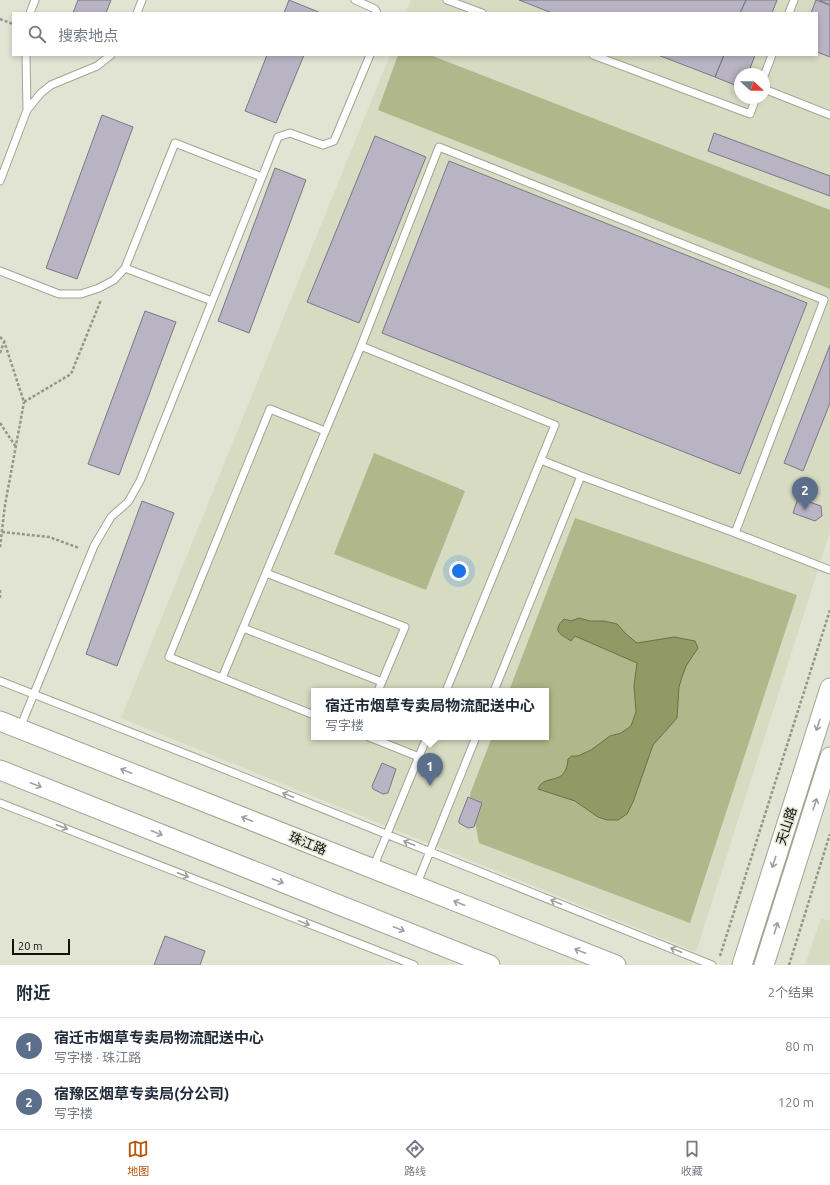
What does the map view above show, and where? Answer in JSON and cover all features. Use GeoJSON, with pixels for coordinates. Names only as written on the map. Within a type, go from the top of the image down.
{"type":"FeatureCollection","features":[{"type":"Feature","properties":{"kind":"street","name":"天山路"},"geometry":{"type":"LineString","coordinates":[[753,963],[830,688]]}},
{"type":"Feature","properties":{"kind":"street","name":"珠江路"},"geometry":{"type":"LineString","coordinates":[[0,721],[616,965]]}},
{"type":"Feature","properties":{"kind":"street","name":"天山路"},"geometry":{"type":"LineString","coordinates":[[753,963],[830,757]]}},
{"type":"Feature","properties":{"kind":"street"},"geometry":{"type":"LineString","coordinates":[[0,770],[490,965]]}},
{"type":"Feature","properties":{"kind":"lane"},"geometry":{"type":"LineString","coordinates":[[30,12],[36,0]]}},
{"type":"Feature","properties":{"kind":"lane"},"geometry":{"type":"LineString","coordinates":[[137,12],[142,0]]}},
{"type":"Feature","properties":{"kind":"lane"},"geometry":{"type":"LineString","coordinates":[[355,0],[376,9],[377,12]]}},
{"type":"Feature","properties":{"kind":"lane"},"geometry":{"type":"LineString","coordinates":[[447,0],[479,12]]}},
{"type":"Feature","properties":{"kind":"lane"},"geometry":{"type":"LineString","coordinates":[[788,12],[794,0]]}},
{"type":"Feature","properties":{"kind":"lane"},"geometry":{"type":"LineString","coordinates":[[26,56],[27,110]]}},
{"type":"Feature","properties":{"kind":"lane"},"geometry":{"type":"LineString","coordinates":[[0,181],[27,110],[41,93],[51,85],[97,66],[110,56]]}},
{"type":"Feature","properties":{"kind":"lane"},"geometry":{"type":"LineString","coordinates":[[20,729],[91,553],[110,517],[128,502],[140,481],[278,137],[290,133],[323,145],[334,141],[370,56]]}},
{"type":"Feature","properties":{"kind":"lane"},"geometry":{"type":"LineString","coordinates":[[597,56],[750,114],[754,104]]}},
{"type":"Feature","properties":{"kind":"lane"},"geometry":{"type":"LineString","coordinates":[[767,68],[772,56]]}},
{"type":"Feature","properties":{"kind":"lane"},"geometry":{"type":"LineString","coordinates":[[770,91],[830,115]]}},
{"type":"Feature","properties":{"kind":"lane"},"geometry":{"type":"LineString","coordinates":[[0,271],[59,294],[81,294],[99,288],[114,280],[125,268],[175,143],[262,177]]}},
{"type":"Feature","properties":{"kind":"lane"},"geometry":{"type":"LineString","coordinates":[[222,678],[361,346],[439,148],[824,300],[735,533]]}},
{"type":"Feature","properties":{"kind":"lane"},"geometry":{"type":"LineString","coordinates":[[125,268],[212,301]]}},
{"type":"Feature","properties":{"kind":"lane"},"geometry":{"type":"LineString","coordinates":[[361,346],[555,425],[447,688]]}},
{"type":"Feature","properties":{"kind":"lane"},"geometry":{"type":"LineString","coordinates":[[311,714],[168,657],[270,409],[326,431]]}},
{"type":"Feature","properties":{"kind":"lane"},"geometry":{"type":"LineString","coordinates":[[541,460],[830,570]]}},
{"type":"Feature","properties":{"kind":"lane"},"geometry":{"type":"LineString","coordinates":[[495,688],[580,476]]}},
{"type":"Feature","properties":{"kind":"lane"},"geometry":{"type":"LineString","coordinates":[[266,573],[405,627],[379,688]]}},
{"type":"Feature","properties":{"kind":"lane"},"geometry":{"type":"LineString","coordinates":[[243,628],[382,682]]}},
{"type":"Feature","properties":{"kind":"lane"},"geometry":{"type":"LineString","coordinates":[[0,681],[712,965]]}},
{"type":"Feature","properties":{"kind":"lane"},"geometry":{"type":"LineString","coordinates":[[376,740],[419,757]]}},
{"type":"Feature","properties":{"kind":"lane"},"geometry":{"type":"LineString","coordinates":[[373,869],[426,740]]}},
{"type":"Feature","properties":{"kind":"lane"},"geometry":{"type":"LineString","coordinates":[[416,886],[475,740]]}},
{"type":"Feature","properties":{"kind":"lane"},"geometry":{"type":"LineString","coordinates":[[0,803],[414,965]]}},
{"type":"Feature","properties":{"kind":"path"},"geometry":{"type":"LineString","coordinates":[[0,19],[12,24]]}},
{"type":"Feature","properties":{"kind":"path"},"geometry":{"type":"LineString","coordinates":[[24,402],[71,374],[108,283]]}},
{"type":"Feature","properties":{"kind":"path"},"geometry":{"type":"LineString","coordinates":[[0,337],[4,341],[24,402],[5,505],[0,547]]}},
{"type":"Feature","properties":{"kind":"path"},"geometry":{"type":"LineString","coordinates":[[0,353],[4,341]]}},
{"type":"Feature","properties":{"kind":"path"},"geometry":{"type":"LineString","coordinates":[[0,423],[16,447]]}},
{"type":"Feature","properties":{"kind":"path"},"geometry":{"type":"LineString","coordinates":[[2,532],[49,537],[91,553]]}},
{"type":"Feature","properties":{"kind":"path"},"geometry":{"type":"LineString","coordinates":[[0,590],[0,599]]}},
{"type":"Feature","properties":{"kind":"path"},"geometry":{"type":"LineString","coordinates":[[720,957],[830,610]]}},
{"type":"Feature","properties":{"kind":"path"},"geometry":{"type":"LineString","coordinates":[[789,965],[830,834]]}},
{"type":"Feature","properties":{"kind":"shaded area"},"geometry":{"type":"Polygon","coordinates":[[[411,0],[830,0],[830,532],[696,952],[121,718],[390,56],[818,56],[818,12],[406,12],[411,0]]]}},
{"type":"Feature","properties":{"kind":"shaded area"},"geometry":{"type":"Polygon","coordinates":[[[398,56],[433,56],[830,210],[830,289],[378,110],[398,56]]]}},
{"type":"Feature","properties":{"kind":"shaded area"},"geometry":{"type":"Polygon","coordinates":[[[374,453],[465,491],[426,590],[334,554],[374,453]]]}},
{"type":"Feature","properties":{"kind":"shaded area"},"geometry":{"type":"Polygon","coordinates":[[[575,518],[797,595],[690,923],[479,843],[470,794],[491,740],[549,740],[549,688],[510,688],[575,518]]]}},
{"type":"Feature","properties":{"kind":"shaded area"},"geometry":{"type":"Polygon","coordinates":[[[579,618],[590,621],[604,621],[617,624],[637,643],[674,637],[695,641],[698,648],[686,666],[679,687],[677,718],[653,745],[633,802],[627,814],[618,820],[607,820],[598,817],[575,801],[538,789],[545,781],[559,777],[563,774],[568,759],[572,756],[578,756],[591,750],[610,736],[621,733],[631,726],[636,712],[634,686],[637,663],[575,636],[571,641],[559,632],[558,627],[564,619],[571,621],[579,618]]]}},
{"type":"Feature","properties":{"kind":"shaded area"},"geometry":{"type":"Polygon","coordinates":[[[821,918],[830,921],[830,965],[805,965],[821,918]]]}},
{"type":"Feature","properties":{"kind":"building"},"geometry":{"type":"Polygon","coordinates":[[[78,0],[111,0],[106,12],[73,12],[78,0]]]}},
{"type":"Feature","properties":{"kind":"building"},"geometry":{"type":"Polygon","coordinates":[[[289,0],[319,12],[284,12],[289,0]]]}},
{"type":"Feature","properties":{"kind":"building"},"geometry":{"type":"Polygon","coordinates":[[[519,0],[746,0],[740,12],[549,12],[519,0]]]}},
{"type":"Feature","properties":{"kind":"building"},"geometry":{"type":"Polygon","coordinates":[[[746,0],[777,0],[772,12],[740,12],[746,0]]]}},
{"type":"Feature","properties":{"kind":"building"},"geometry":{"type":"Polygon","coordinates":[[[816,0],[830,5],[830,57],[818,52],[818,12],[811,12],[816,0]]]}},
{"type":"Feature","properties":{"kind":"building"},"geometry":{"type":"Polygon","coordinates":[[[819,0],[830,0],[830,5],[819,0]]]}},
{"type":"Feature","properties":{"kind":"building"},"geometry":{"type":"Polygon","coordinates":[[[267,56],[304,56],[276,123],[245,111],[267,56]]]}},
{"type":"Feature","properties":{"kind":"building"},"geometry":{"type":"Polygon","coordinates":[[[661,56],[724,56],[715,77],[661,56]]]}},
{"type":"Feature","properties":{"kind":"building"},"geometry":{"type":"Polygon","coordinates":[[[724,56],[755,56],[750,68],[734,68],[734,85],[715,77],[724,56]]]}},
{"type":"Feature","properties":{"kind":"building"},"geometry":{"type":"Polygon","coordinates":[[[102,115],[133,127],[77,279],[46,268],[102,115]]]}},
{"type":"Feature","properties":{"kind":"building"},"geometry":{"type":"Polygon","coordinates":[[[714,133],[830,176],[830,196],[708,151],[714,133]]]}},
{"type":"Feature","properties":{"kind":"building"},"geometry":{"type":"Polygon","coordinates":[[[375,136],[426,157],[359,323],[307,302],[375,136]]]}},
{"type":"Feature","properties":{"kind":"building"},"geometry":{"type":"Polygon","coordinates":[[[449,161],[807,303],[740,474],[382,333],[449,161]]]}},
{"type":"Feature","properties":{"kind":"building"},"geometry":{"type":"Polygon","coordinates":[[[275,168],[306,180],[249,333],[218,321],[275,168]]]}},
{"type":"Feature","properties":{"kind":"building"},"geometry":{"type":"Polygon","coordinates":[[[145,311],[176,322],[119,475],[88,464],[145,311]]]}},
{"type":"Feature","properties":{"kind":"building"},"geometry":{"type":"Polygon","coordinates":[[[830,345],[830,403],[803,471],[784,463],[830,345]]]}},
{"type":"Feature","properties":{"kind":"building"},"geometry":{"type":"Polygon","coordinates":[[[798,498],[821,506],[822,516],[815,521],[793,513],[798,498]]]}},
{"type":"Feature","properties":{"kind":"building"},"geometry":{"type":"Polygon","coordinates":[[[142,501],[174,513],[117,666],[86,654],[142,501]]]}},
{"type":"Feature","properties":{"kind":"building"},"geometry":{"type":"Polygon","coordinates":[[[382,763],[396,769],[388,793],[383,794],[373,789],[372,786],[382,763]]]}},
{"type":"Feature","properties":{"kind":"building"},"geometry":{"type":"Polygon","coordinates":[[[468,797],[482,803],[474,827],[468,828],[459,823],[459,820],[468,797]]]}},
{"type":"Feature","properties":{"kind":"building"},"geometry":{"type":"Polygon","coordinates":[[[165,936],[205,951],[200,965],[154,965],[165,936]]]}},
{"type":"Feature","properties":{"kind":"place","name":"宿豫区烟草专卖局(分公司)"},"geometry":{"type":"Point","coordinates":[805,510]}},
{"type":"Feature","properties":{"kind":"place","name":"宿迁市烟草专卖局物流配送中心"},"geometry":{"type":"Point","coordinates":[430,786]}}]}
